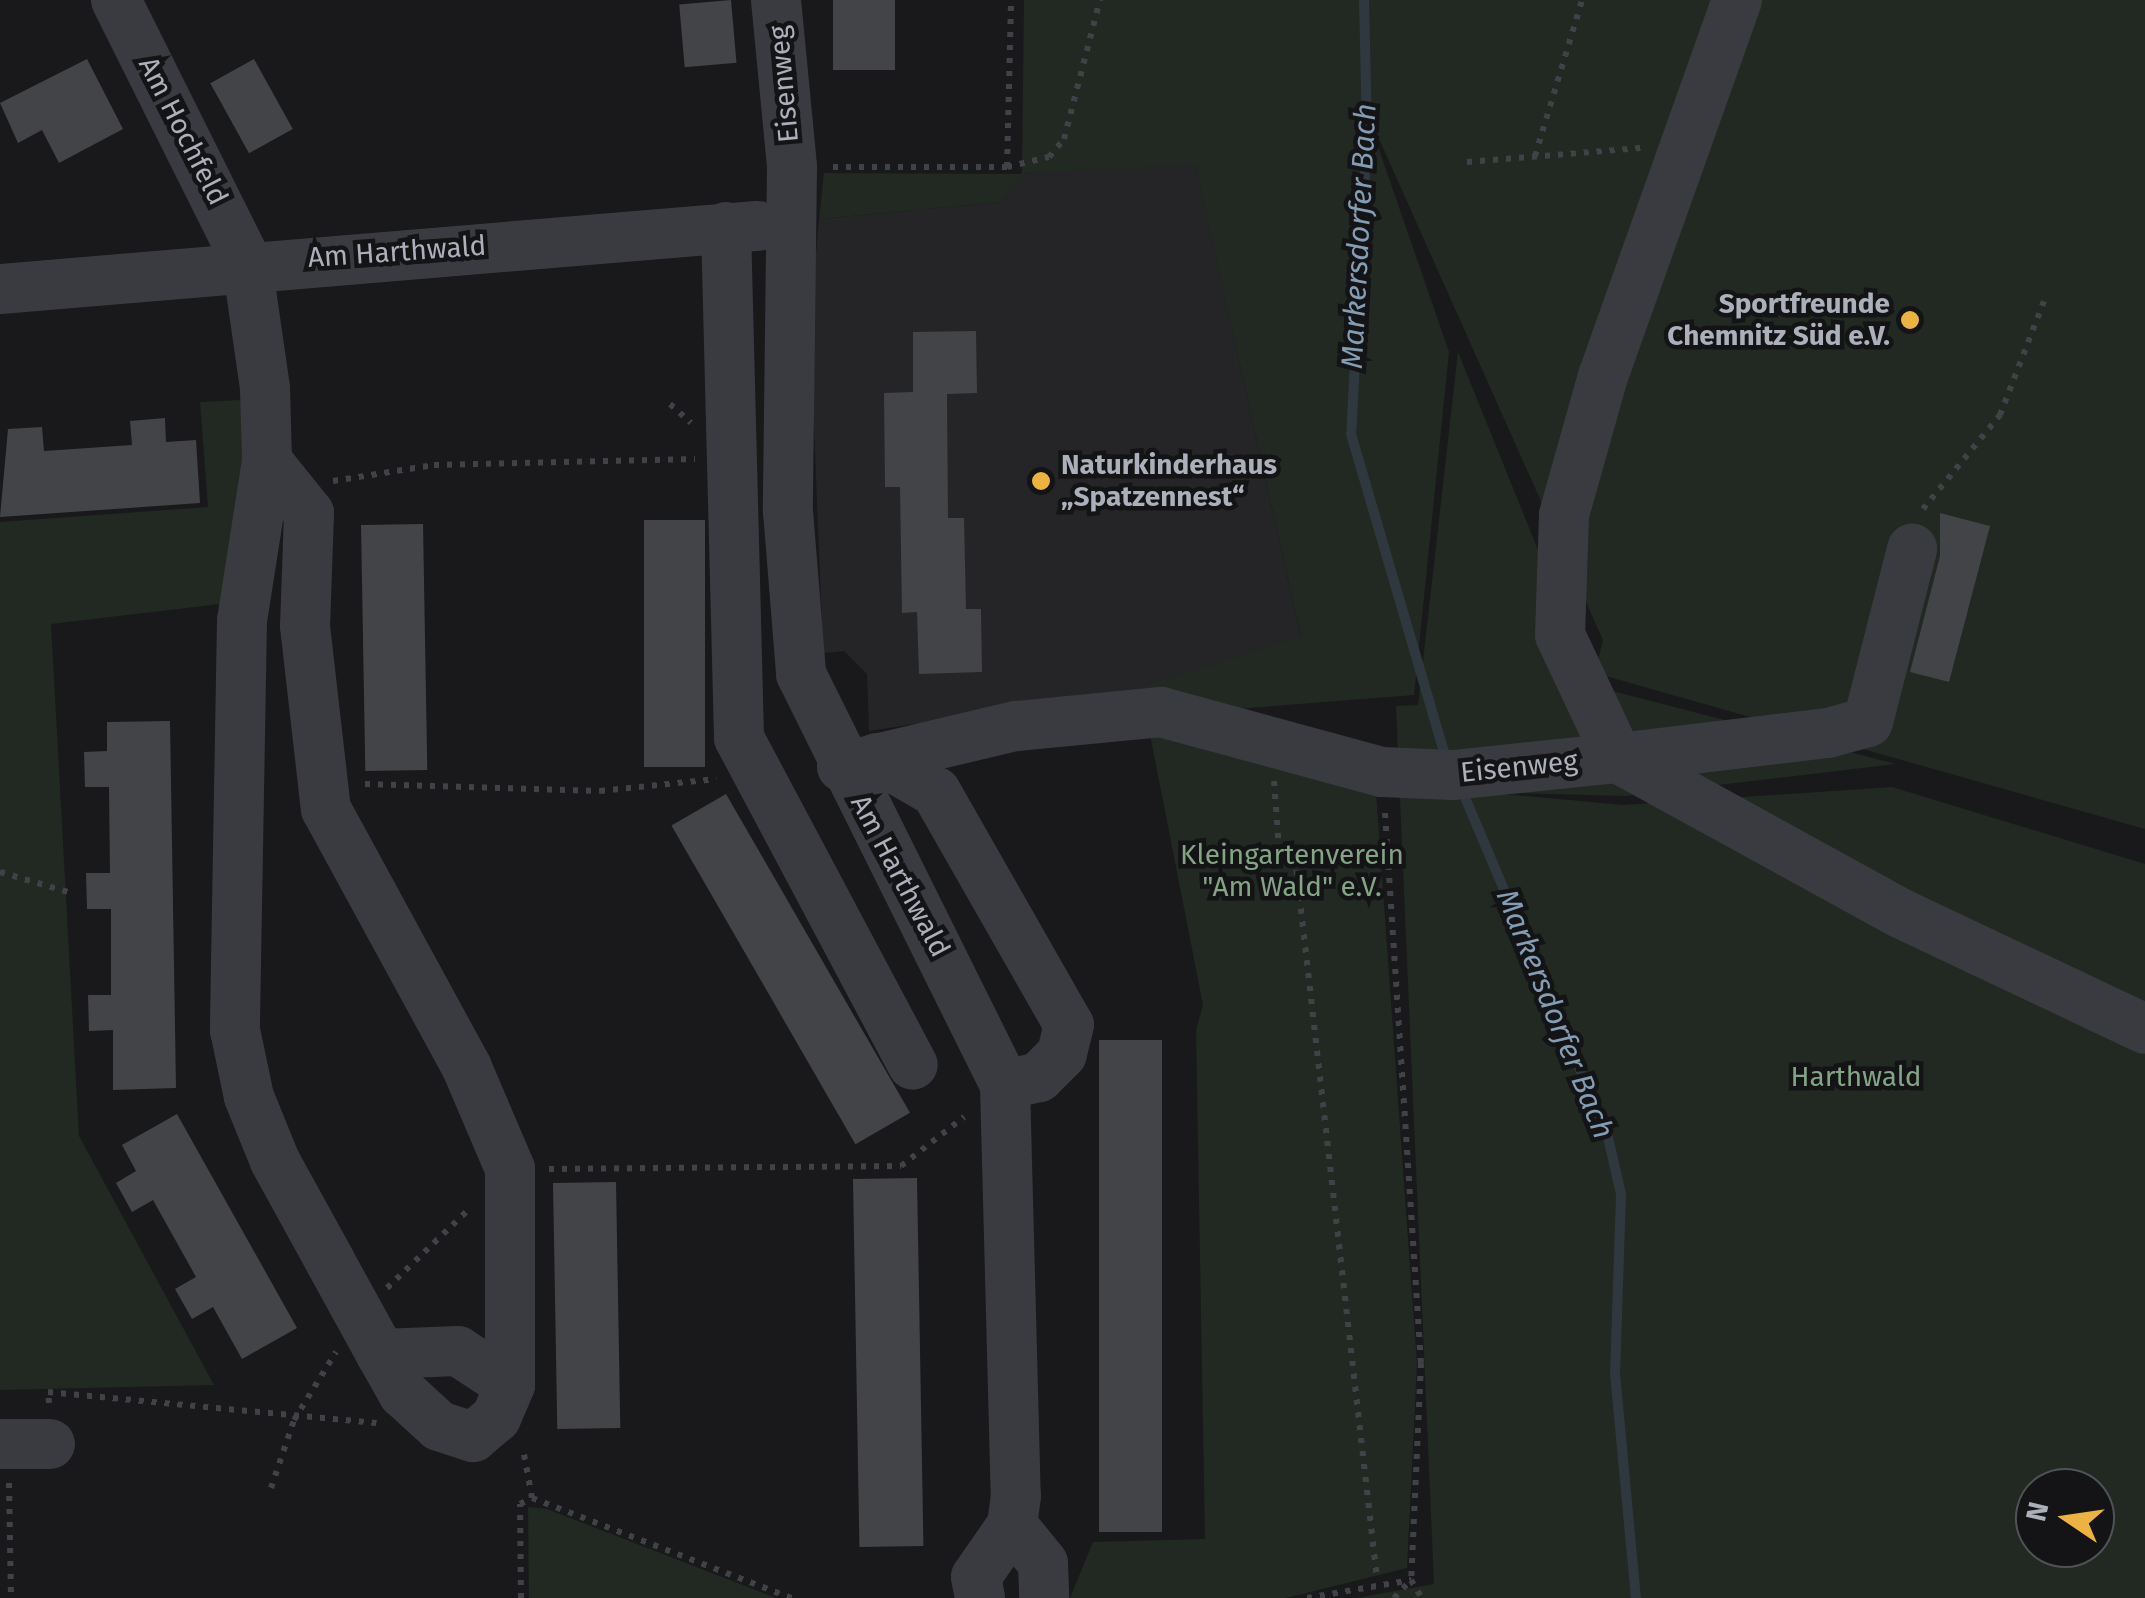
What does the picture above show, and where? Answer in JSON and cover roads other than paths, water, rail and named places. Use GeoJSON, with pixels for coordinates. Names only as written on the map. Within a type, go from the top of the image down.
{"type":"FeatureCollection","features":[{"type":"Feature","properties":{"kind":"street","name":"Am Hochfeld"},"geometry":{"type":"LineString","coordinates":[[116,0],[247,263]]}},
{"type":"Feature","properties":{"kind":"street","name":"Eisenweg"},"geometry":{"type":"LineString","coordinates":[[776,0],[792,167]]}},
{"type":"Feature","properties":{"kind":"street"},"geometry":{"type":"LineString","coordinates":[[1737,0],[1564,514],[1560,635],[1618,758],[1868,722],[1912,549]]}},
{"type":"Feature","properties":{"kind":"street","name":"Am Harthwald"},"geometry":{"type":"LineString","coordinates":[[792,167],[787,225],[788,511],[801,674],[859,763],[1005,1085],[1014,1221],[1012,1526]]}},
{"type":"Feature","properties":{"kind":"street","name":"Am Harthwald"},"geometry":{"type":"LineString","coordinates":[[0,290],[247,263],[787,225]]}},
{"type":"Feature","properties":{"kind":"street"},"geometry":{"type":"LineString","coordinates":[[726,227],[739,738],[913,1065]]}},
{"type":"Feature","properties":{"kind":"street"},"geometry":{"type":"LineString","coordinates":[[247,263],[278,474],[242,620],[235,1030],[274,1161],[403,1394],[438,1426],[472,1437],[496,1418],[510,1384],[510,1169],[467,1068],[326,810],[305,626],[309,513],[278,474]]}},
{"type":"Feature","properties":{"kind":"street","name":"Eisenweg"},"geometry":{"type":"LineString","coordinates":[[859,763],[1100,713],[1197,717],[1382,772],[1453,775],[1618,758],[1900,912],[2145,1029]]}},
{"type":"Feature","properties":{"kind":"street"},"geometry":{"type":"LineString","coordinates":[[859,763],[936,792],[1069,1026],[1062,1054],[1038,1077],[1005,1085]]}},
{"type":"Feature","properties":{"kind":"street"},"geometry":{"type":"LineString","coordinates":[[371,1334],[458,1351],[510,1384]]}},
{"type":"Feature","properties":{"kind":"street"},"geometry":{"type":"LineString","coordinates":[[0,1444],[50,1444]]}},
{"type":"Feature","properties":{"kind":"street"},"geometry":{"type":"LineString","coordinates":[[980,1598],[976,1577],[1012,1526],[1043,1563],[1044,1598]]}},
{"type":"Feature","properties":{"kind":"waterway","name":"Markersdorfer Bach"},"geometry":{"type":"LineString","coordinates":[[1364,0],[1367,133],[1351,434],[1446,758]]}},
{"type":"Feature","properties":{"kind":"waterway","name":"Markersdorfer Bach"},"geometry":{"type":"LineString","coordinates":[[1464,795],[1607,1133],[1621,1194],[1615,1373],[1636,1598]]}},
{"type":"Feature","properties":{"kind":"place","name":"Sportfreunde Chemnitz Süd e.V."},"geometry":{"type":"Point","coordinates":[1910,320]}},
{"type":"Feature","properties":{"kind":"place","name":"Naturkinderhaus „Spatzennest“"},"geometry":{"type":"Point","coordinates":[1041,481]}},
{"type":"Feature","properties":{"kind":"park label","name":"Kleingartenverein \"Am Wald\" e.V."},"geometry":{"type":"Point","coordinates":[1292,871]}},
{"type":"Feature","properties":{"kind":"park label","name":"Harthwald"},"geometry":{"type":"Point","coordinates":[1856,1077]}}]}
